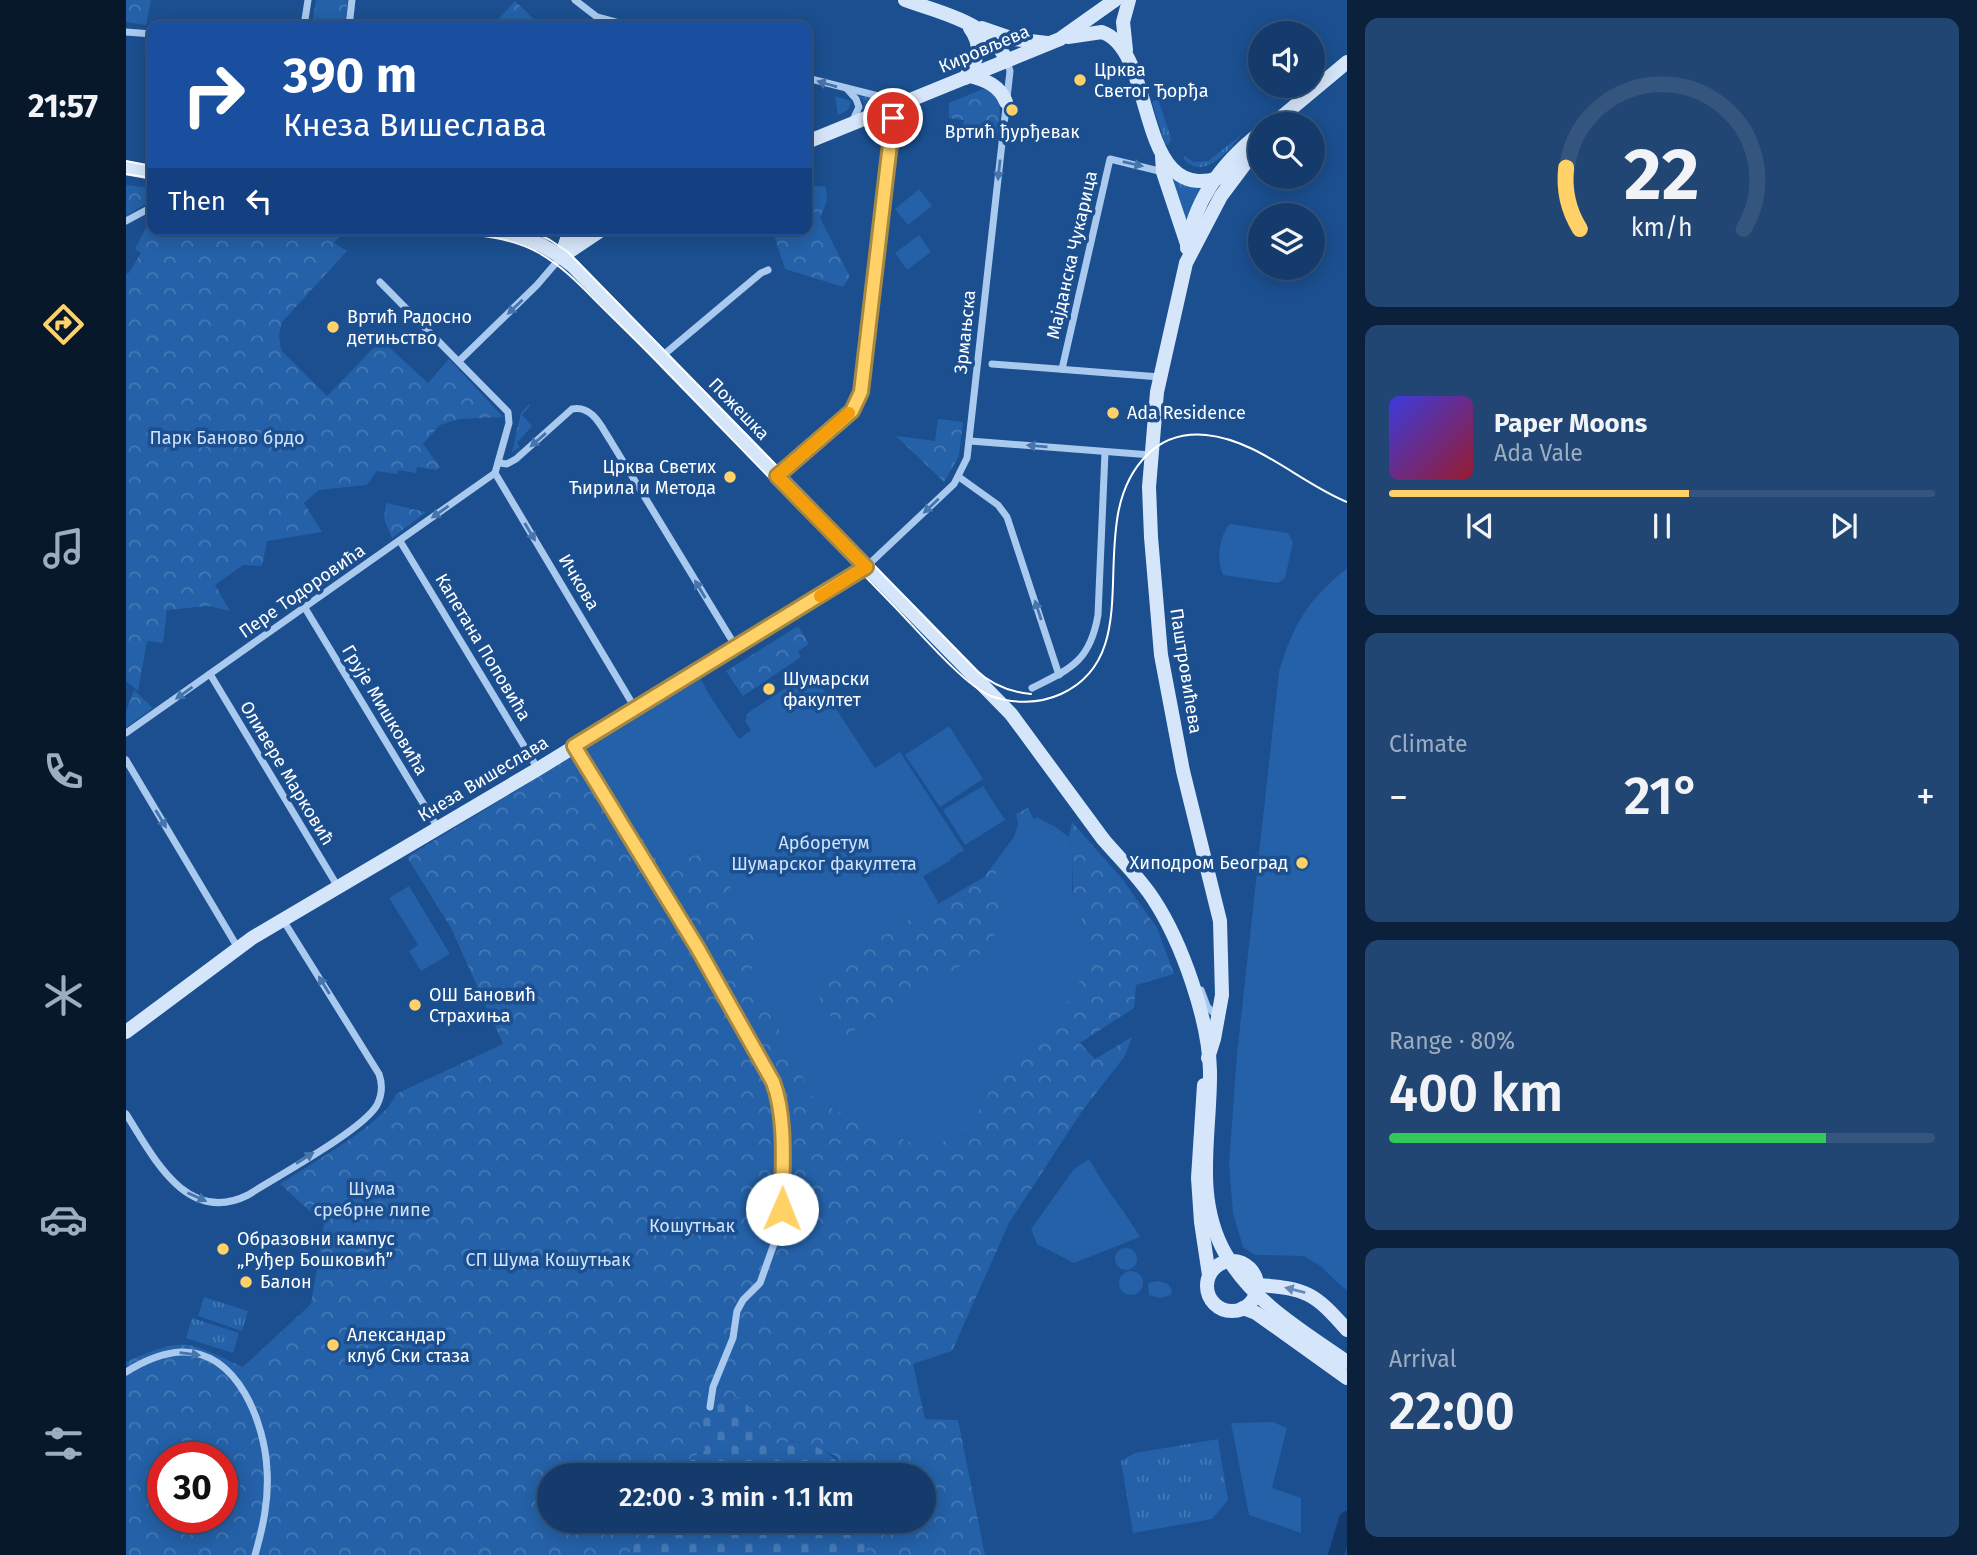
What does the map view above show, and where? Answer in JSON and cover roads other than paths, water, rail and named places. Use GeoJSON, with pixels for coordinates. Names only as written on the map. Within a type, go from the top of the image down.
{"type":"FeatureCollection","features":[{"type":"Feature","properties":{"kind":"main road"},"geometry":{"type":"LineString","coordinates":[[905,0],[1005,36],[1055,41]]}},
{"type":"Feature","properties":{"kind":"main road","name":"Кировљева"},"geometry":{"type":"LineString","coordinates":[[812,140],[1055,41],[1115,0]]}},
{"type":"Feature","properties":{"kind":"main road"},"geometry":{"type":"LineString","coordinates":[[1129,0],[1123,22],[1128,57],[1161,154],[1163,172],[1187,246]]}},
{"type":"Feature","properties":{"kind":"main road"},"geometry":{"type":"LineString","coordinates":[[965,21],[994,42],[1007,61]]}},
{"type":"Feature","properties":{"kind":"main road"},"geometry":{"type":"LineString","coordinates":[[965,21],[978,39],[979,49],[978,57],[967,77],[981,79],[997,88],[1006,103]]}},
{"type":"Feature","properties":{"kind":"main road","name":"Кировљева"},"geometry":{"type":"LineString","coordinates":[[1055,41],[1102,33],[1121,44],[1128,57]]}},
{"type":"Feature","properties":{"kind":"main road"},"geometry":{"type":"LineString","coordinates":[[1289,112],[1347,62]]}},
{"type":"Feature","properties":{"kind":"main road"},"geometry":{"type":"LineString","coordinates":[[1186,263],[1187,246],[1194,220],[1213,180],[1248,143]]}},
{"type":"Feature","properties":{"kind":"main road"},"geometry":{"type":"LineString","coordinates":[[1161,154],[1172,167],[1188,178],[1213,180],[1239,170]]}},
{"type":"Feature","properties":{"kind":"main road","name":"Паштровићева"},"geometry":{"type":"LineString","coordinates":[[1209,1275],[1198,1178],[1207,1062],[1222,995],[1220,921],[1184,771],[1160,646],[1149,511],[1160,377],[1186,263],[1202,228],[1248,159]]}},
{"type":"Feature","properties":{"kind":"main road"},"geometry":{"type":"LineString","coordinates":[[126,168],[147,172]]}},
{"type":"Feature","properties":{"kind":"main road","name":"Пожешка"},"geometry":{"type":"LineString","coordinates":[[517,235],[533,239],[561,257],[1010,714],[1104,839],[1141,881],[1161,912],[1185,965],[1208,1041],[1210,1069],[1205,1182],[1209,1213],[1219,1242],[1235,1270],[1255,1293],[1347,1362]]}},
{"type":"Feature","properties":{"kind":"main road"},"geometry":{"type":"LineString","coordinates":[[561,257],[567,240],[575,235]]}},
{"type":"Feature","properties":{"kind":"main road"},"geometry":{"type":"LineString","coordinates":[[561,257],[594,235]]}},
{"type":"Feature","properties":{"kind":"main road","name":"Кнеза Вишеслава"},"geometry":{"type":"LineString","coordinates":[[130,1027],[238,947],[538,769],[866,567]]}},
{"type":"Feature","properties":{"kind":"main road","name":"Паштровићева"},"geometry":{"type":"LineString","coordinates":[[1201,1222],[1213,1249],[1231,1260]]}},
{"type":"Feature","properties":{"kind":"main road"},"geometry":{"type":"LineString","coordinates":[[1231,1260],[1250,1268],[1257,1284],[1253,1300],[1243,1308],[1229,1311],[1214,1303],[1207,1290],[1209,1275],[1218,1265],[1231,1260]]}},
{"type":"Feature","properties":{"kind":"main road"},"geometry":{"type":"LineString","coordinates":[[1257,1284],[1297,1289],[1310,1294],[1328,1307],[1347,1330]]}},
{"type":"Feature","properties":{"kind":"main road"},"geometry":{"type":"LineString","coordinates":[[1243,1308],[1256,1313],[1347,1378]]}},
{"type":"Feature","properties":{"kind":"street"},"geometry":{"type":"LineString","coordinates":[[305,21],[307,0]]}},
{"type":"Feature","properties":{"kind":"street"},"geometry":{"type":"LineString","coordinates":[[350,21],[352,0]]}},
{"type":"Feature","properties":{"kind":"street"},"geometry":{"type":"LineString","coordinates":[[575,0],[589,12],[611,21]]}},
{"type":"Feature","properties":{"kind":"street"},"geometry":{"type":"LineString","coordinates":[[126,32],[147,34]]}},
{"type":"Feature","properties":{"kind":"street","name":"Зрмањска"},"geometry":{"type":"LineString","coordinates":[[866,567],[959,477],[967,458],[1010,71],[1007,61]]}},
{"type":"Feature","properties":{"kind":"street"},"geometry":{"type":"LineString","coordinates":[[777,476],[852,411],[861,392],[891,128],[902,104],[812,79]]}},
{"type":"Feature","properties":{"kind":"street"},"geometry":{"type":"LineString","coordinates":[[848,90],[859,107],[856,122],[876,125],[889,145]]}},
{"type":"Feature","properties":{"kind":"street","name":"Мајданска Чукарица"},"geometry":{"type":"LineString","coordinates":[[1062,369],[1110,159],[1163,172]]}},
{"type":"Feature","properties":{"kind":"street"},"geometry":{"type":"LineString","coordinates":[[126,222],[147,210]]}},
{"type":"Feature","properties":{"kind":"street"},"geometry":{"type":"LineString","coordinates":[[459,361],[537,285],[561,257]]}},
{"type":"Feature","properties":{"kind":"street"},"geometry":{"type":"LineString","coordinates":[[661,357],[761,272],[768,270]]}},
{"type":"Feature","properties":{"kind":"street"},"geometry":{"type":"LineString","coordinates":[[380,282],[508,412],[509,420],[495,473]]}},
{"type":"Feature","properties":{"kind":"street"},"geometry":{"type":"LineString","coordinates":[[992,364],[1160,377]]}},
{"type":"Feature","properties":{"kind":"street"},"geometry":{"type":"LineString","coordinates":[[499,463],[507,464],[516,459],[572,409],[578,408],[591,413],[736,648]]}},
{"type":"Feature","properties":{"kind":"street"},"geometry":{"type":"LineString","coordinates":[[970,441],[1152,455]]}},
{"type":"Feature","properties":{"kind":"street"},"geometry":{"type":"LineString","coordinates":[[1032,688],[1079,663],[1088,650],[1095,630],[1105,452]]}},
{"type":"Feature","properties":{"kind":"street","name":"Пере Тодоровића"},"geometry":{"type":"LineString","coordinates":[[126,733],[495,473]]}},
{"type":"Feature","properties":{"kind":"street","name":"Ичкова"},"geometry":{"type":"LineString","coordinates":[[495,473],[635,708]]}},
{"type":"Feature","properties":{"kind":"street"},"geometry":{"type":"LineString","coordinates":[[959,477],[998,505],[1007,517],[1059,675]]}},
{"type":"Feature","properties":{"kind":"street","name":"Капетана Поповића"},"geometry":{"type":"LineString","coordinates":[[400,541],[538,769]]}},
{"type":"Feature","properties":{"kind":"street","name":"Грује Мишковића"},"geometry":{"type":"LineString","coordinates":[[305,608],[438,829]]}},
{"type":"Feature","properties":{"kind":"street","name":"Оливере Марковић"},"geometry":{"type":"LineString","coordinates":[[210,674],[338,887]]}},
{"type":"Feature","properties":{"kind":"street"},"geometry":{"type":"LineString","coordinates":[[574,746],[711,970],[771,1078],[777,1095],[783,1184],[780,1227],[760,1283],[743,1300],[737,1311],[733,1338],[713,1387],[710,1407]]}},
{"type":"Feature","properties":{"kind":"street"},"geometry":{"type":"LineString","coordinates":[[126,760],[238,947]]}},
{"type":"Feature","properties":{"kind":"street"},"geometry":{"type":"LineString","coordinates":[[1167,908],[1208,1006],[1218,1019]]}},
{"type":"Feature","properties":{"kind":"street"},"geometry":{"type":"LineString","coordinates":[[126,1114],[158,1163],[174,1181],[196,1199],[217,1202],[248,1195],[351,1130],[371,1113],[381,1094],[382,1082],[379,1074],[283,920]]}},
{"type":"Feature","properties":{"kind":"street"},"geometry":{"type":"LineString","coordinates":[[126,1372],[167,1354],[194,1353],[217,1363],[246,1394],[258,1417],[267,1464],[266,1510],[256,1555]]}},
{"type":"Feature","properties":{"kind":"waterway"},"geometry":{"type":"LineString","coordinates":[[1336,1555],[1347,1519]]}},
{"type":"Feature","properties":{"kind":"tram line"},"geometry":{"type":"LineString","coordinates":[[126,161],[147,165]]}},
{"type":"Feature","properties":{"kind":"tram line"},"geometry":{"type":"LineString","coordinates":[[126,174],[147,177]]}},
{"type":"Feature","properties":{"kind":"tram line"},"geometry":{"type":"LineString","coordinates":[[477,235],[528,247],[565,271],[656,360],[953,668],[980,690],[999,699],[1017,702],[1044,700],[1061,694],[1088,674],[1104,648],[1111,618],[1118,515],[1128,483],[1147,455],[1160,445],[1174,438],[1190,435],[1225,439],[1261,453],[1347,502]]}},
{"type":"Feature","properties":{"kind":"tram line"},"geometry":{"type":"LineString","coordinates":[[540,235],[568,252],[977,671],[1002,687],[1031,694]]}},
{"type":"Feature","properties":{"kind":"place","name":"Црква Светог Ђорђа"},"geometry":{"type":"Point","coordinates":[1080,80]}},
{"type":"Feature","properties":{"kind":"place","name":"Вртић ђурђевак"},"geometry":{"type":"Point","coordinates":[1012,110]}},
{"type":"Feature","properties":{"kind":"place","name":"Вртић Радосно детињство"},"geometry":{"type":"Point","coordinates":[333,327]}},
{"type":"Feature","properties":{"kind":"place","name":"Ada Residence"},"geometry":{"type":"Point","coordinates":[1113,413]}},
{"type":"Feature","properties":{"kind":"place","name":"Црква Светих Ћирила и Метода"},"geometry":{"type":"Point","coordinates":[730,477]}},
{"type":"Feature","properties":{"kind":"place","name":"Шумарски факултет"},"geometry":{"type":"Point","coordinates":[769,689]}},
{"type":"Feature","properties":{"kind":"place","name":"Хиподром Београд"},"geometry":{"type":"Point","coordinates":[1302,863]}},
{"type":"Feature","properties":{"kind":"place","name":"ОШ Бановић Страхиња"},"geometry":{"type":"Point","coordinates":[415,1005]}},
{"type":"Feature","properties":{"kind":"place","name":"Образовни кампус „Руђер Бошковић”"},"geometry":{"type":"Point","coordinates":[223,1249]}},
{"type":"Feature","properties":{"kind":"place","name":"Балон"},"geometry":{"type":"Point","coordinates":[246,1282]}},
{"type":"Feature","properties":{"kind":"place","name":"Александар клуб Ски стаза"},"geometry":{"type":"Point","coordinates":[333,1345]}},
{"type":"Feature","properties":{"kind":"park label","name":"Парк Баново брдо"},"geometry":{"type":"Point","coordinates":[227,438]}},
{"type":"Feature","properties":{"kind":"park label","name":"Арборетум Шумарског факултета"},"geometry":{"type":"Point","coordinates":[824,853]}},
{"type":"Feature","properties":{"kind":"park label","name":"Шума сребрне липе"},"geometry":{"type":"Point","coordinates":[372,1199]}},
{"type":"Feature","properties":{"kind":"park label","name":"Кошутњак"},"geometry":{"type":"Point","coordinates":[692,1226]}},
{"type":"Feature","properties":{"kind":"park label","name":"СП Шума Кошутњак"},"geometry":{"type":"Point","coordinates":[548,1260]}}]}
